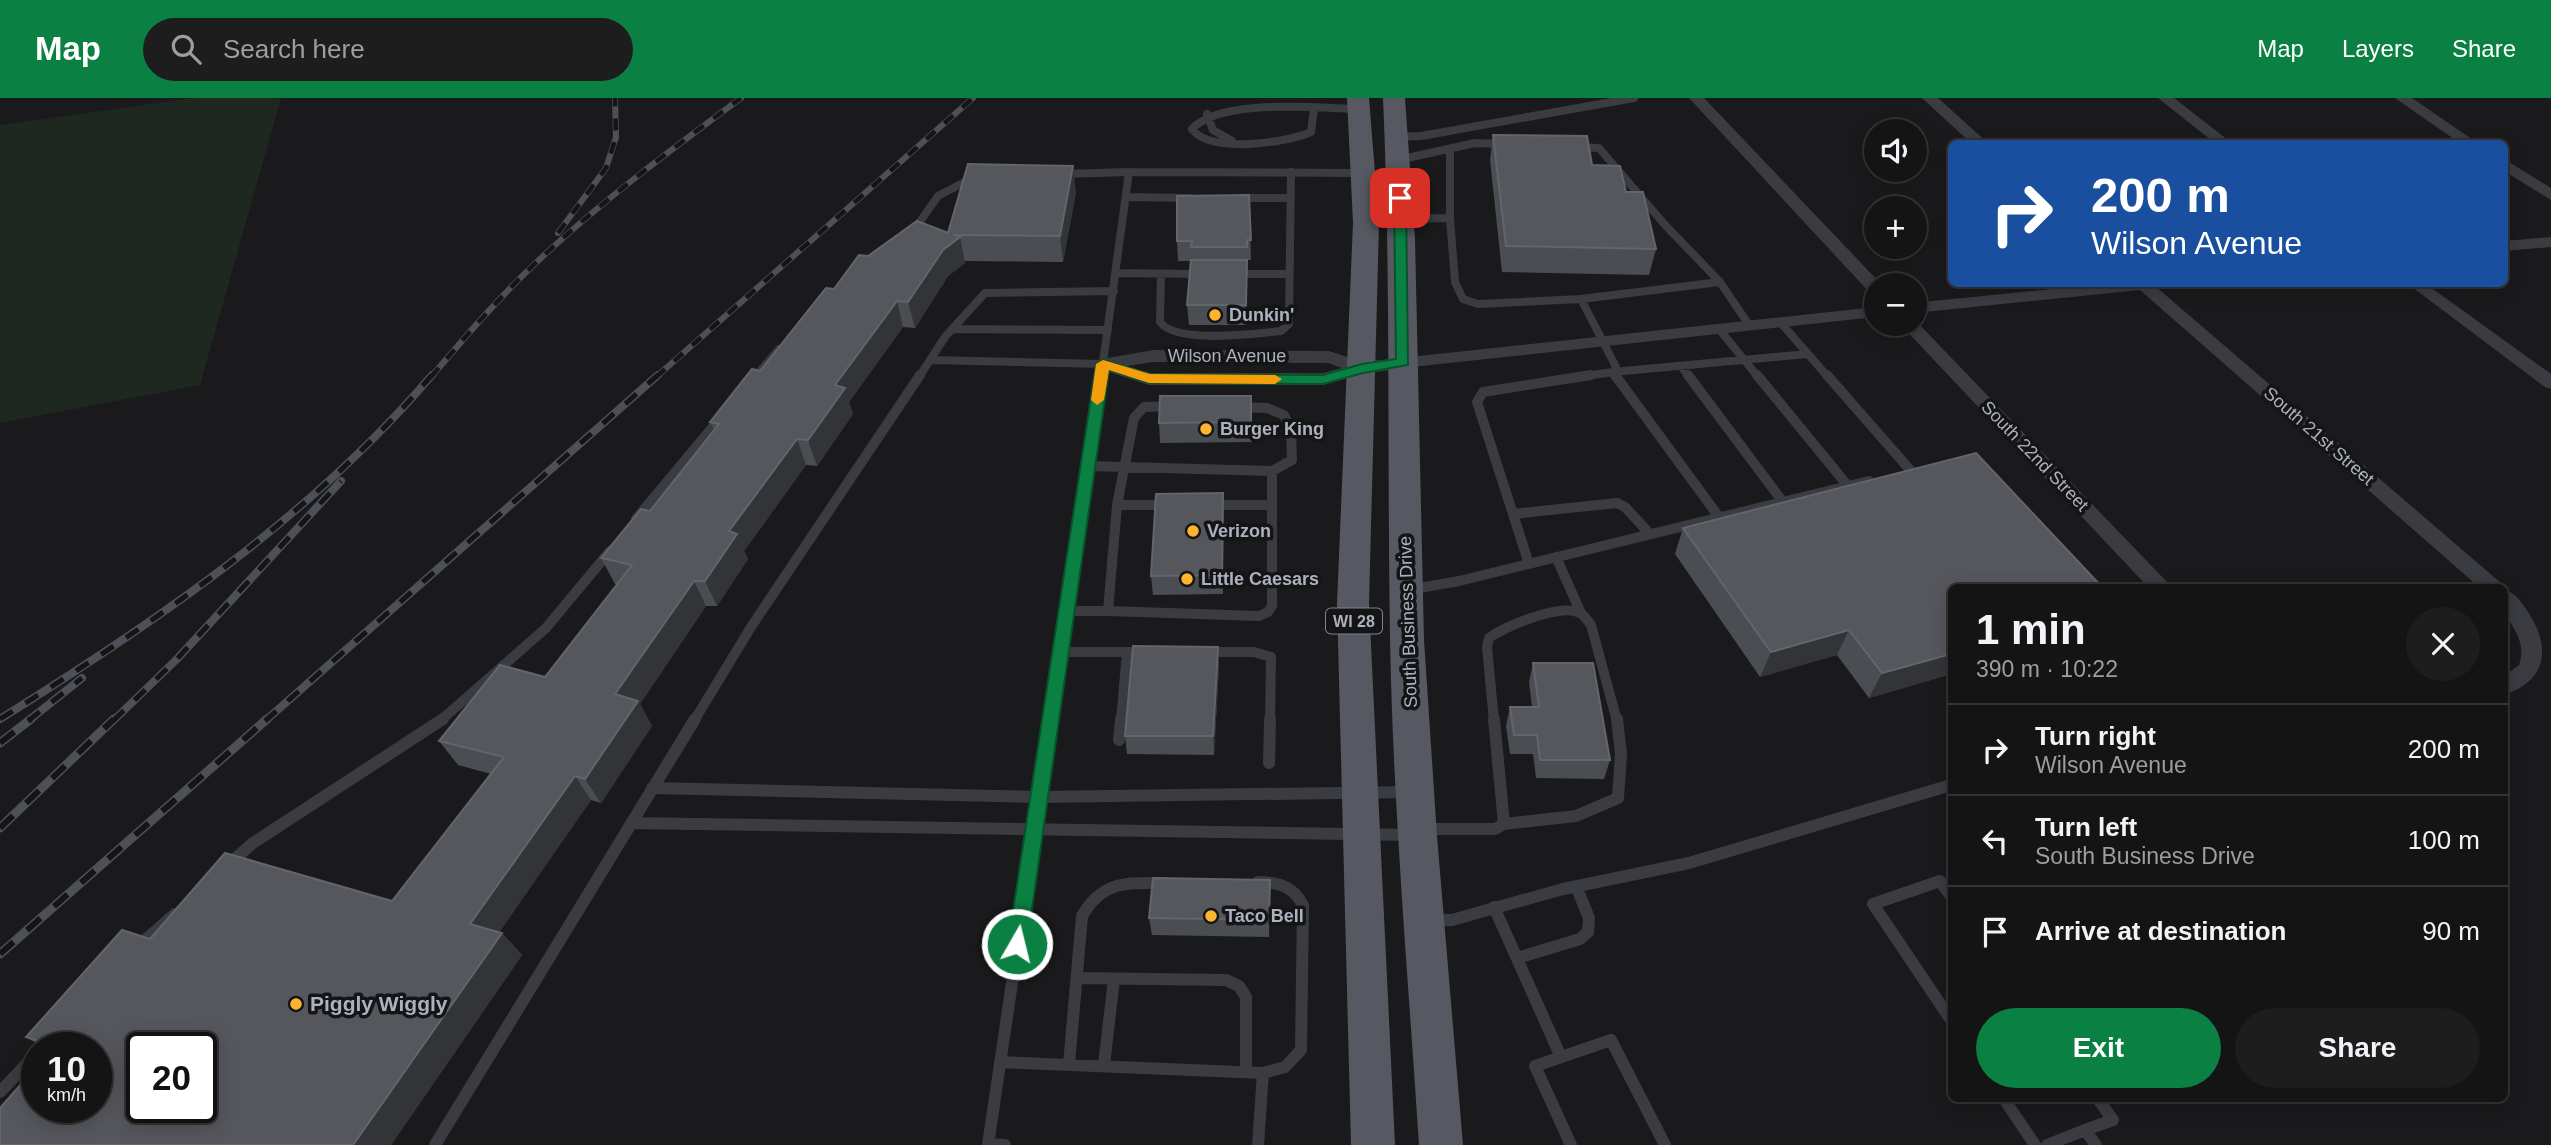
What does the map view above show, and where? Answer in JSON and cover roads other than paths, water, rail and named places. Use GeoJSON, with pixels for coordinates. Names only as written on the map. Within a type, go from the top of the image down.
{"type":"FeatureCollection","features":[{"type":"Feature","properties":{"kind":"main road","name":"South Business Drive"},"geometry":{"type":"LineString","coordinates":[[1394,98],[1401,219],[1406,590],[1418,832],[1441,1145]]}},
{"type":"Feature","properties":{"kind":"main road","name":"WI 28"},"geometry":{"type":"LineString","coordinates":[[1359,104],[1366,223],[1353,603],[1373,1145]]}},
{"type":"Feature","properties":{"kind":"street"},"geometry":{"type":"LineString","coordinates":[[1696,98],[1864,276]]}},
{"type":"Feature","properties":{"kind":"street"},"geometry":{"type":"LineString","coordinates":[[1929,98],[1977,140]]}},
{"type":"Feature","properties":{"kind":"street"},"geometry":{"type":"LineString","coordinates":[[2165,98],[2221,140]]}},
{"type":"Feature","properties":{"kind":"street"},"geometry":{"type":"LineString","coordinates":[[2402,98],[2466,140]]}},
{"type":"Feature","properties":{"kind":"street"},"geometry":{"type":"LineString","coordinates":[[2508,167],[2551,195]]}},
{"type":"Feature","properties":{"kind":"street"},"geometry":{"type":"LineString","coordinates":[[2508,246],[2551,242]]}},
{"type":"Feature","properties":{"kind":"street"},"geometry":{"type":"LineString","coordinates":[[1927,307],[2116,287]]}},
{"type":"Feature","properties":{"kind":"street","name":"South 21st Street"},"geometry":{"type":"LineString","coordinates":[[2148,287],[2489,584]]}},
{"type":"Feature","properties":{"kind":"street"},"geometry":{"type":"LineString","coordinates":[[2420,287],[2551,383]]}},
{"type":"Feature","properties":{"kind":"street","name":"Wilson Avenue"},"geometry":{"type":"LineString","coordinates":[[1103,364],[1149,379],[1323,379],[1362,368],[1403,362],[1864,313]]}},
{"type":"Feature","properties":{"kind":"street","name":"South 22nd Street"},"geometry":{"type":"LineString","coordinates":[[1920,336],[2157,584]]}},
{"type":"Feature","properties":{"kind":"street"},"geometry":{"type":"LineString","coordinates":[[2508,602],[2526,622],[2535,644],[2535,660],[2528,673],[2508,685]]}},
{"type":"Feature","properties":{"kind":"lane"},"geometry":{"type":"LineString","coordinates":[[1398,148],[1419,137],[1634,98]]}},
{"type":"Feature","properties":{"kind":"lane"},"geometry":{"type":"LineString","coordinates":[[1314,109],[1311,132],[1304,137],[1210,142],[1195,135],[1192,129],[1194,122],[1207,114],[1230,108],[1314,109],[1359,104]]}},
{"type":"Feature","properties":{"kind":"lane"},"geometry":{"type":"LineString","coordinates":[[1207,114],[1213,130],[1233,142]]}},
{"type":"Feature","properties":{"kind":"lane"},"geometry":{"type":"LineString","coordinates":[[1398,148],[1450,151],[1475,143],[1516,145]]}},
{"type":"Feature","properties":{"kind":"lane"},"geometry":{"type":"LineString","coordinates":[[1572,147],[1599,148],[1666,226],[1720,282],[1749,325]]}},
{"type":"Feature","properties":{"kind":"lane"},"geometry":{"type":"LineString","coordinates":[[1450,151],[1450,218],[1455,282],[1463,299],[1478,304],[1581,299],[1720,282]]}},
{"type":"Feature","properties":{"kind":"lane"},"geometry":{"type":"LineString","coordinates":[[1005,1145],[988,1144],[1114,291],[1129,172]]}},
{"type":"Feature","properties":{"kind":"lane"},"geometry":{"type":"LineString","coordinates":[[1161,274],[1160,322],[1173,332],[1281,331],[1289,324],[1291,172]]}},
{"type":"Feature","properties":{"kind":"lane"},"geometry":{"type":"LineString","coordinates":[[1052,174],[1364,173]]}},
{"type":"Feature","properties":{"kind":"lane"},"geometry":{"type":"LineString","coordinates":[[909,237],[938,196],[971,176],[993,175]]}},
{"type":"Feature","properties":{"kind":"lane"},"geometry":{"type":"LineString","coordinates":[[1126,197],[1195,198]]}},
{"type":"Feature","properties":{"kind":"lane"},"geometry":{"type":"LineString","coordinates":[[1222,198],[1291,198]]}},
{"type":"Feature","properties":{"kind":"lane"},"geometry":{"type":"LineString","coordinates":[[1401,219],[1450,218]]}},
{"type":"Feature","properties":{"kind":"lane"},"geometry":{"type":"LineString","coordinates":[[1116,273],[1212,274]]}},
{"type":"Feature","properties":{"kind":"lane"},"geometry":{"type":"LineString","coordinates":[[1225,274],[1289,274]]}},
{"type":"Feature","properties":{"kind":"lane"},"geometry":{"type":"LineString","coordinates":[[435,1145],[751,627],[953,329],[985,293],[1114,291]]}},
{"type":"Feature","properties":{"kind":"lane"},"geometry":{"type":"LineString","coordinates":[[1581,299],[1615,361],[1616,367],[1612,372]]}},
{"type":"Feature","properties":{"kind":"lane"},"geometry":{"type":"LineString","coordinates":[[1780,322],[1911,471]]}},
{"type":"Feature","properties":{"kind":"lane"},"geometry":{"type":"LineString","coordinates":[[1718,328],[1848,486]]}},
{"type":"Feature","properties":{"kind":"lane"},"geometry":{"type":"LineString","coordinates":[[953,329],[1108,330]]}},
{"type":"Feature","properties":{"kind":"lane"},"geometry":{"type":"LineString","coordinates":[[745,387],[791,336]]}},
{"type":"Feature","properties":{"kind":"lane"},"geometry":{"type":"LineString","coordinates":[[1529,564],[1477,402],[1483,392],[1612,372],[1808,354]]}},
{"type":"Feature","properties":{"kind":"lane"},"geometry":{"type":"LineString","coordinates":[[930,360],[1103,364]]}},
{"type":"Feature","properties":{"kind":"lane"},"geometry":{"type":"LineString","coordinates":[[1681,366],[1783,502]]}},
{"type":"Feature","properties":{"kind":"lane"},"geometry":{"type":"LineString","coordinates":[[1612,372],[1719,517]]}},
{"type":"Feature","properties":{"kind":"lane"},"geometry":{"type":"LineString","coordinates":[[1108,611],[1117,505],[1134,418],[1138,412],[1152,405],[1178,406]]}},
{"type":"Feature","properties":{"kind":"lane"},"geometry":{"type":"LineString","coordinates":[[1087,466],[1272,471],[1292,460],[1293,428],[1281,412],[1272,407],[1232,406]]}},
{"type":"Feature","properties":{"kind":"lane"},"geometry":{"type":"LineString","coordinates":[[633,523],[728,408]]}},
{"type":"Feature","properties":{"kind":"lane"},"geometry":{"type":"LineString","coordinates":[[1898,474],[1922,468]]}},
{"type":"Feature","properties":{"kind":"lane"},"geometry":{"type":"LineString","coordinates":[[1066,611],[1259,616],[1268,612],[1272,606],[1272,471]]}},
{"type":"Feature","properties":{"kind":"lane"},"geometry":{"type":"LineString","coordinates":[[1406,590],[1438,586],[1886,477]]}},
{"type":"Feature","properties":{"kind":"lane"},"geometry":{"type":"LineString","coordinates":[[1513,514],[1617,503],[1625,507],[1650,534]]}},
{"type":"Feature","properties":{"kind":"lane"},"geometry":{"type":"LineString","coordinates":[[1117,505],[1182,505]]}},
{"type":"Feature","properties":{"kind":"lane"},"geometry":{"type":"LineString","coordinates":[[1195,505],[1272,505]]}},
{"type":"Feature","properties":{"kind":"lane"},"geometry":{"type":"LineString","coordinates":[[223,870],[253,843],[447,716],[546,628],[615,544]]}},
{"type":"Feature","properties":{"kind":"lane"},"geometry":{"type":"LineString","coordinates":[[631,823],[1360,834],[1495,829],[1504,824],[1568,820],[1601,808],[1618,798],[1623,776],[1623,750],[1591,625],[1581,613],[1556,557]]}},
{"type":"Feature","properties":{"kind":"lane"},"geometry":{"type":"LineString","coordinates":[[1504,824],[1487,647],[1489,638],[1500,630],[1564,609],[1581,613]]}},
{"type":"Feature","properties":{"kind":"lane"},"geometry":{"type":"LineString","coordinates":[[1060,652],[1153,652]]}},
{"type":"Feature","properties":{"kind":"lane"},"geometry":{"type":"LineString","coordinates":[[1119,740],[1127,652]]}},
{"type":"Feature","properties":{"kind":"lane"},"geometry":{"type":"LineString","coordinates":[[1191,652],[1255,652],[1271,657],[1269,763]]}},
{"type":"Feature","properties":{"kind":"lane"},"geometry":{"type":"LineString","coordinates":[[1424,920],[1452,920],[1576,886],[1689,863],[1948,786]]}},
{"type":"Feature","properties":{"kind":"lane"},"geometry":{"type":"LineString","coordinates":[[652,788],[1039,797],[1417,792]]}},
{"type":"Feature","properties":{"kind":"lane"},"geometry":{"type":"LineString","coordinates":[[1948,892],[1940,881],[1873,904],[1948,1016]]}},
{"type":"Feature","properties":{"kind":"lane"},"geometry":{"type":"LineString","coordinates":[[1000,1062],[1263,1073],[1281,1070],[1295,1061],[1301,1050],[1303,905],[1298,894],[1288,886],[1274,882],[1247,882]]}},
{"type":"Feature","properties":{"kind":"lane"},"geometry":{"type":"LineString","coordinates":[[1069,1064],[1083,916],[1088,903],[1101,890],[1123,883],[1178,883]]}},
{"type":"Feature","properties":{"kind":"lane"},"geometry":{"type":"LineString","coordinates":[[1517,958],[1580,939],[1588,932],[1589,918],[1576,886]]}},
{"type":"Feature","properties":{"kind":"lane"},"geometry":{"type":"LineString","coordinates":[[131,953],[182,907]]}},
{"type":"Feature","properties":{"kind":"lane"},"geometry":{"type":"LineString","coordinates":[[1494,907],[1561,1057]]}},
{"type":"Feature","properties":{"kind":"lane"},"geometry":{"type":"LineString","coordinates":[[1077,978],[1226,980],[1239,986],[1245,997],[1246,1072]]}},
{"type":"Feature","properties":{"kind":"lane"},"geometry":{"type":"LineString","coordinates":[[1104,1065],[1114,979]]}},
{"type":"Feature","properties":{"kind":"lane"},"geometry":{"type":"LineString","coordinates":[[1571,1145],[1535,1066],[1611,1040],[1665,1145]]}},
{"type":"Feature","properties":{"kind":"lane"},"geometry":{"type":"LineString","coordinates":[[0,1092],[21,1070]]}},
{"type":"Feature","properties":{"kind":"lane"},"geometry":{"type":"LineString","coordinates":[[1258,1145],[1263,1073]]}},
{"type":"Feature","properties":{"kind":"lane"},"geometry":{"type":"LineString","coordinates":[[2006,1102],[2035,1145]]}},
{"type":"Feature","properties":{"kind":"lane"},"geometry":{"type":"LineString","coordinates":[[2047,1145],[2113,1120],[2100,1102]]}},
{"type":"Feature","properties":{"kind":"lane"},"geometry":{"type":"LineString","coordinates":[[2085,1130],[2096,1145]]}},
{"type":"Feature","properties":{"kind":"railway"},"geometry":{"type":"LineString","coordinates":[[558,233],[606,168],[616,137],[615,98]]}},
{"type":"Feature","properties":{"kind":"railway"},"geometry":{"type":"LineString","coordinates":[[431,377],[498,301],[564,237],[638,176],[741,98]]}},
{"type":"Feature","properties":{"kind":"railway"},"geometry":{"type":"LineString","coordinates":[[656,377],[973,98]]}},
{"type":"Feature","properties":{"kind":"railway"},"geometry":{"type":"LineString","coordinates":[[0,719],[174,605],[230,564],[336,475],[432,375]]}},
{"type":"Feature","properties":{"kind":"railway"},"geometry":{"type":"LineString","coordinates":[[265,721],[658,375]]}},
{"type":"Feature","properties":{"kind":"railway"},"geometry":{"type":"LineString","coordinates":[[113,721],[177,659],[341,481]]}},
{"type":"Feature","properties":{"kind":"railway"},"geometry":{"type":"LineString","coordinates":[[28,721],[82,678]]}},
{"type":"Feature","properties":{"kind":"railway"},"geometry":{"type":"LineString","coordinates":[[0,743],[31,719]]}},
{"type":"Feature","properties":{"kind":"railway"},"geometry":{"type":"LineString","coordinates":[[0,828],[114,719]]}},
{"type":"Feature","properties":{"kind":"railway"},"geometry":{"type":"LineString","coordinates":[[0,954],[267,719]]}},
{"type":"Feature","properties":{"kind":"place","name":"Dunkin'"},"geometry":{"type":"Point","coordinates":[1215,315]}},
{"type":"Feature","properties":{"kind":"place","name":"Burger King"},"geometry":{"type":"Point","coordinates":[1206,429]}},
{"type":"Feature","properties":{"kind":"place","name":"Verizon"},"geometry":{"type":"Point","coordinates":[1193,531]}},
{"type":"Feature","properties":{"kind":"place","name":"Little Caesars"},"geometry":{"type":"Point","coordinates":[1187,579]}},
{"type":"Feature","properties":{"kind":"place","name":"Taco Bell"},"geometry":{"type":"Point","coordinates":[1211,916]}},
{"type":"Feature","properties":{"kind":"place","name":"Piggly Wiggly"},"geometry":{"type":"Point","coordinates":[296,1004]}}]}
